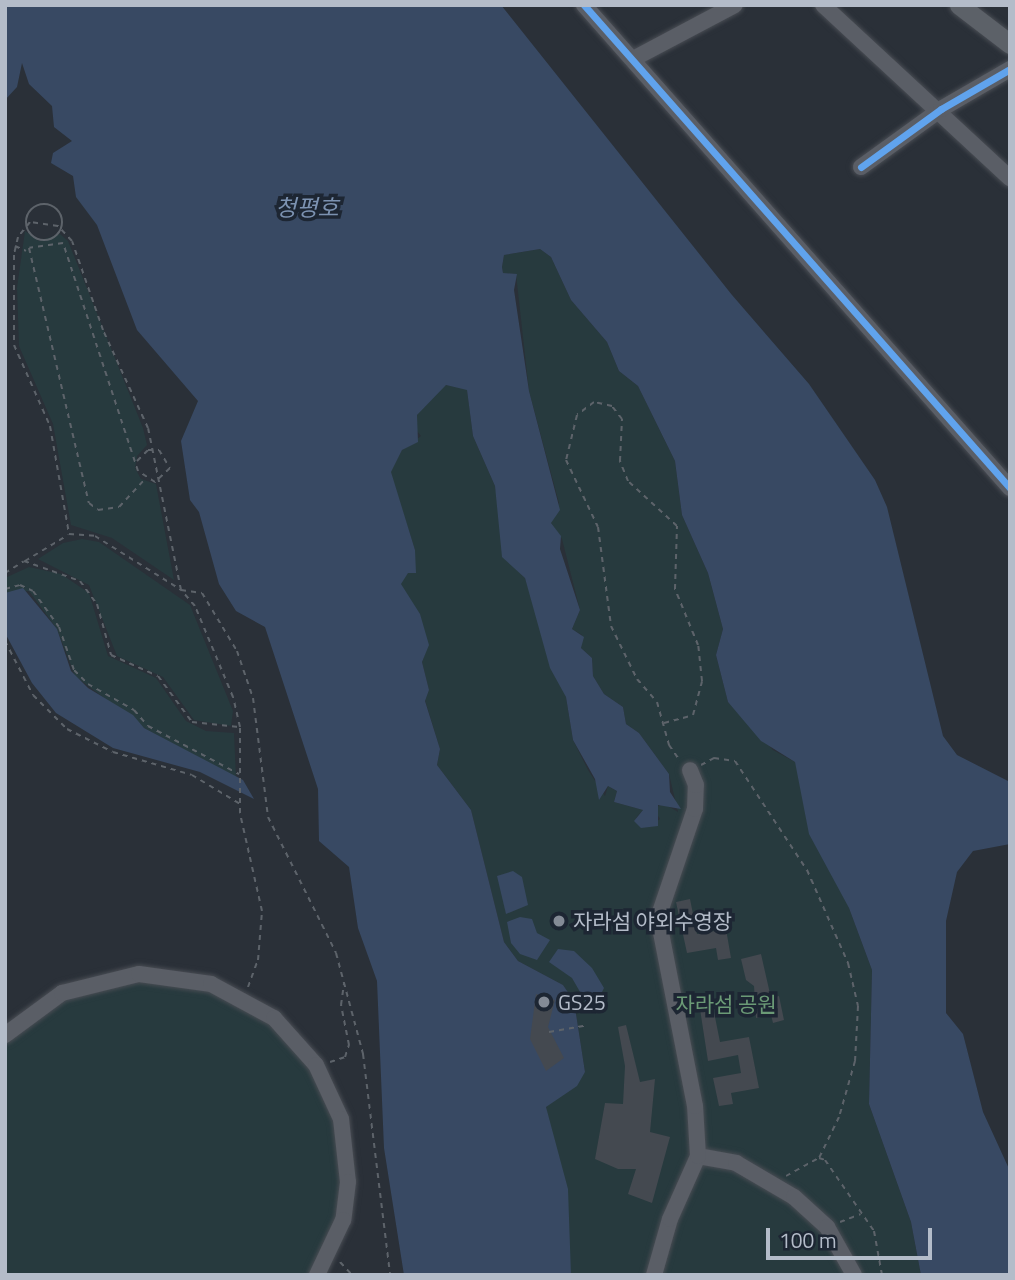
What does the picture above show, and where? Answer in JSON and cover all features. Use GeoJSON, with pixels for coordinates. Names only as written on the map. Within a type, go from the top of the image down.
{"type":"FeatureCollection","features":[{"type":"Feature","properties":{"kind":"main road"},"geometry":{"type":"LineString","coordinates":[[959,5],[1010,44]]}},
{"type":"Feature","properties":{"kind":"street"},"geometry":{"type":"LineString","coordinates":[[584,5],[1010,488]]}},
{"type":"Feature","properties":{"kind":"street"},"geometry":{"type":"LineString","coordinates":[[633,60],[735,5]]}},
{"type":"Feature","properties":{"kind":"street"},"geometry":{"type":"LineString","coordinates":[[823,5],[941,109],[1010,178]]}},
{"type":"Feature","properties":{"kind":"street"},"geometry":{"type":"LineString","coordinates":[[861,167],[941,109],[1010,69]]}},
{"type":"Feature","properties":{"kind":"street"},"geometry":{"type":"LineString","coordinates":[[654,1275],[670,1219],[698,1156],[695,1105],[658,918],[695,809],[696,785],[690,770]]}},
{"type":"Feature","properties":{"kind":"street"},"geometry":{"type":"LineString","coordinates":[[5,1035],[35,1009],[99,980],[175,976],[244,998],[274,1018],[316,1065],[341,1119],[348,1182],[330,1256],[317,1275]]}},
{"type":"Feature","properties":{"kind":"street"},"geometry":{"type":"LineString","coordinates":[[698,1156],[736,1163],[778,1184],[827,1227],[854,1275]]}},
{"type":"Feature","properties":{"kind":"path"},"geometry":{"type":"LineString","coordinates":[[61,228],[58,211],[42,204],[28,214],[26,225],[15,246],[13,345],[50,426],[69,534]]}},
{"type":"Feature","properties":{"kind":"path"},"geometry":{"type":"LineString","coordinates":[[26,225],[48,221],[61,228],[72,241],[153,449],[181,590],[206,629],[240,727],[240,804],[262,911],[258,960],[244,998]]}},
{"type":"Feature","properties":{"kind":"path"},"geometry":{"type":"LineString","coordinates":[[26,225],[43,240],[61,228]]}},
{"type":"Feature","properties":{"kind":"path"},"geometry":{"type":"LineString","coordinates":[[15,246],[27,251],[63,243],[144,480]]}},
{"type":"Feature","properties":{"kind":"path"},"geometry":{"type":"LineString","coordinates":[[27,251],[89,503],[98,510],[119,507],[144,480]]}},
{"type":"Feature","properties":{"kind":"path"},"geometry":{"type":"LineString","coordinates":[[664,723],[693,715],[702,681],[698,645],[675,589],[677,526],[628,481],[620,461],[622,419],[612,406],[594,402],[577,415],[566,460],[598,527],[611,626],[664,723],[673,753],[690,770],[715,758],[734,761],[807,870],[848,962],[858,1006],[855,1061],[839,1116],[819,1158],[778,1184]]}},
{"type":"Feature","properties":{"kind":"path"},"geometry":{"type":"LineString","coordinates":[[137,461],[153,449]]}},
{"type":"Feature","properties":{"kind":"path"},"geometry":{"type":"LineString","coordinates":[[153,449],[170,462],[160,481]]}},
{"type":"Feature","properties":{"kind":"path"},"geometry":{"type":"LineString","coordinates":[[144,480],[160,481]]}},
{"type":"Feature","properties":{"kind":"path"},"geometry":{"type":"LineString","coordinates":[[5,573],[69,534],[95,536],[181,590],[202,593],[237,651],[253,698],[268,817],[322,921],[344,982],[369,1086],[376,1190],[390,1275]]}},
{"type":"Feature","properties":{"kind":"path"},"geometry":{"type":"LineString","coordinates":[[24,561],[63,572],[85,587],[97,604],[111,655],[158,676],[192,722],[212,729],[240,727]]}},
{"type":"Feature","properties":{"kind":"path"},"geometry":{"type":"LineString","coordinates":[[5,589],[20,585],[33,591],[59,627],[74,670],[88,684],[134,710],[154,730],[240,775]]}},
{"type":"Feature","properties":{"kind":"path"},"geometry":{"type":"LineString","coordinates":[[5,641],[33,695],[67,729],[113,752],[192,775],[240,804]]}},
{"type":"Feature","properties":{"kind":"path"},"geometry":{"type":"LineString","coordinates":[[316,1065],[345,1057],[349,1045],[341,1005],[344,982]]}},
{"type":"Feature","properties":{"kind":"path"},"geometry":{"type":"LineString","coordinates":[[549,1032],[584,1026]]}},
{"type":"Feature","properties":{"kind":"path"},"geometry":{"type":"LineString","coordinates":[[819,1158],[839,1175],[845,1195],[874,1231],[882,1275]]}},
{"type":"Feature","properties":{"kind":"path"},"geometry":{"type":"LineString","coordinates":[[827,1227],[862,1213]]}},
{"type":"Feature","properties":{"kind":"path"},"geometry":{"type":"LineString","coordinates":[[330,1256],[352,1275]]}},
{"type":"Feature","properties":{"kind":"green space"},"geometry":{"type":"Polygon","coordinates":[[[25,231],[39,241],[60,234],[68,241],[143,428],[147,445],[137,456],[135,468],[141,479],[156,484],[174,580],[112,538],[71,525],[53,424],[19,346],[17,288],[25,231]]]}},
{"type":"Feature","properties":{"kind":"green space","name":"자라섬 공원"},"geometry":{"type":"Polygon","coordinates":[[[540,249],[551,257],[571,300],[607,342],[619,371],[638,386],[675,461],[682,515],[708,573],[723,629],[716,655],[728,702],[773,750],[795,762],[872,970],[869,1104],[911,1222],[921,1275],[571,1275],[546,1107],[585,1072],[574,1001],[563,985],[518,961],[504,942],[471,810],[437,765],[440,749],[425,700],[429,690],[422,662],[428,645],[400,584],[415,550],[390,472],[402,450],[421,436],[414,427],[417,415],[433,394],[446,385],[467,389],[473,436],[495,486],[508,561],[525,578],[566,697],[573,740],[605,796],[608,786],[617,791],[614,802],[643,810],[636,818],[653,824],[660,819],[654,809],[663,803],[678,812],[669,774],[639,733],[626,724],[623,707],[604,694],[593,676],[592,658],[581,648],[582,635],[572,629],[580,610],[562,539],[551,523],[559,503],[529,391],[516,274],[503,273],[502,267],[504,255],[540,249]]]}},
{"type":"Feature","properties":{"kind":"green space"},"geometry":{"type":"Polygon","coordinates":[[[82,539],[99,542],[190,605],[233,711],[231,726],[194,720],[163,677],[117,656],[89,585],[38,559],[63,543],[82,539]]]}},
{"type":"Feature","properties":{"kind":"green space"},"geometry":{"type":"Polygon","coordinates":[[[29,567],[61,574],[89,593],[108,656],[156,678],[186,721],[206,731],[234,733],[236,778],[144,728],[75,676],[57,629],[29,591],[5,593],[5,578],[29,567]]]}},
{"type":"Feature","properties":{"kind":"green space"},"geometry":{"type":"Polygon","coordinates":[[[139,974],[244,998],[316,1065],[341,1119],[348,1182],[317,1275],[5,1275],[5,1035],[35,1009],[139,974]]]}},
{"type":"Feature","properties":{"kind":"water","name":"청평호"},"geometry":{"type":"Polygon","coordinates":[[[5,5],[501,5],[732,295],[809,384],[875,480],[887,507],[943,736],[957,755],[1010,782],[1010,844],[973,851],[957,872],[946,921],[946,1013],[963,1034],[983,1112],[1010,1171],[1010,1275],[921,1275],[911,1222],[869,1104],[872,970],[849,908],[809,834],[795,762],[761,741],[728,702],[716,655],[723,629],[708,573],[682,515],[675,461],[638,386],[619,371],[607,342],[571,300],[551,257],[540,249],[504,255],[502,267],[503,273],[517,274],[514,290],[529,391],[560,510],[551,523],[561,536],[560,549],[580,610],[572,629],[584,637],[581,648],[592,658],[593,676],[604,694],[623,707],[626,724],[639,733],[669,774],[670,792],[681,809],[658,805],[658,826],[641,828],[634,821],[643,810],[614,802],[617,791],[608,786],[599,800],[595,779],[573,740],[566,697],[550,668],[525,578],[502,557],[495,486],[473,436],[467,390],[446,385],[417,415],[418,442],[402,450],[391,472],[415,550],[416,573],[408,573],[401,584],[420,614],[429,645],[422,662],[429,690],[425,701],[440,749],[437,765],[471,810],[504,942],[518,961],[563,985],[574,1001],[585,1072],[577,1086],[546,1107],[568,1189],[571,1275],[404,1275],[384,1148],[377,981],[358,928],[349,867],[319,841],[318,789],[265,627],[236,611],[219,584],[199,512],[190,500],[181,441],[198,401],[137,330],[97,225],[76,197],[73,176],[51,163],[53,153],[72,141],[54,127],[52,106],[29,84],[22,63],[17,87],[5,100],[5,5]]]}},
{"type":"Feature","properties":{"kind":"water"},"geometry":{"type":"Polygon","coordinates":[[[23,588],[57,629],[71,671],[88,688],[133,715],[144,728],[243,780],[254,799],[200,772],[113,748],[56,713],[32,683],[5,633],[5,593],[23,588]]]}},
{"type":"Feature","properties":{"kind":"water"},"geometry":{"type":"Polygon","coordinates":[[[513,871],[522,877],[528,905],[506,914],[497,876],[513,871]]]}},
{"type":"Feature","properties":{"kind":"water"},"geometry":{"type":"Polygon","coordinates":[[[520,917],[532,919],[537,933],[550,940],[537,960],[520,954],[511,943],[507,922],[520,917]]]}},
{"type":"Feature","properties":{"kind":"water"},"geometry":{"type":"Polygon","coordinates":[[[558,949],[574,951],[592,968],[604,988],[597,1002],[587,1004],[572,978],[549,962],[558,949]]]}},
{"type":"Feature","properties":{"kind":"building"},"geometry":{"type":"Polygon","coordinates":[[[690,899],[697,934],[726,929],[731,958],[718,960],[716,948],[687,953],[676,902],[690,899]]]}},
{"type":"Feature","properties":{"kind":"building"},"geometry":{"type":"Polygon","coordinates":[[[761,954],[771,998],[779,996],[784,1020],[773,1023],[771,1015],[756,1018],[754,986],[746,980],[741,959],[761,954]]]}},
{"type":"Feature","properties":{"kind":"building"},"geometry":{"type":"Polygon","coordinates":[[[536,994],[555,1000],[548,1027],[564,1058],[546,1071],[530,1039],[536,994]]]}},
{"type":"Feature","properties":{"kind":"building"},"geometry":{"type":"Polygon","coordinates":[[[713,1007],[720,1042],[749,1037],[759,1088],[731,1093],[733,1104],[719,1106],[713,1078],[741,1073],[738,1055],[708,1061],[700,1009],[713,1007]]]}},
{"type":"Feature","properties":{"kind":"building"},"geometry":{"type":"Polygon","coordinates":[[[626,1025],[640,1082],[655,1079],[650,1132],[670,1137],[652,1203],[628,1194],[636,1169],[618,1169],[595,1159],[605,1103],[623,1104],[625,1066],[618,1027],[626,1025]]]}},
{"type":"Feature","properties":{"kind":"cycle path"},"geometry":{"type":"LineString","coordinates":[[584,5],[1010,488]]}},
{"type":"Feature","properties":{"kind":"cycle path"},"geometry":{"type":"LineString","coordinates":[[861,167],[941,109],[1010,69]]}},
{"type":"Feature","properties":{"kind":"place","name":"자라섬 야외수영장"},"geometry":{"type":"Point","coordinates":[559,921]}},
{"type":"Feature","properties":{"kind":"place","name":"GS25"},"geometry":{"type":"Point","coordinates":[544,1002]}}]}
